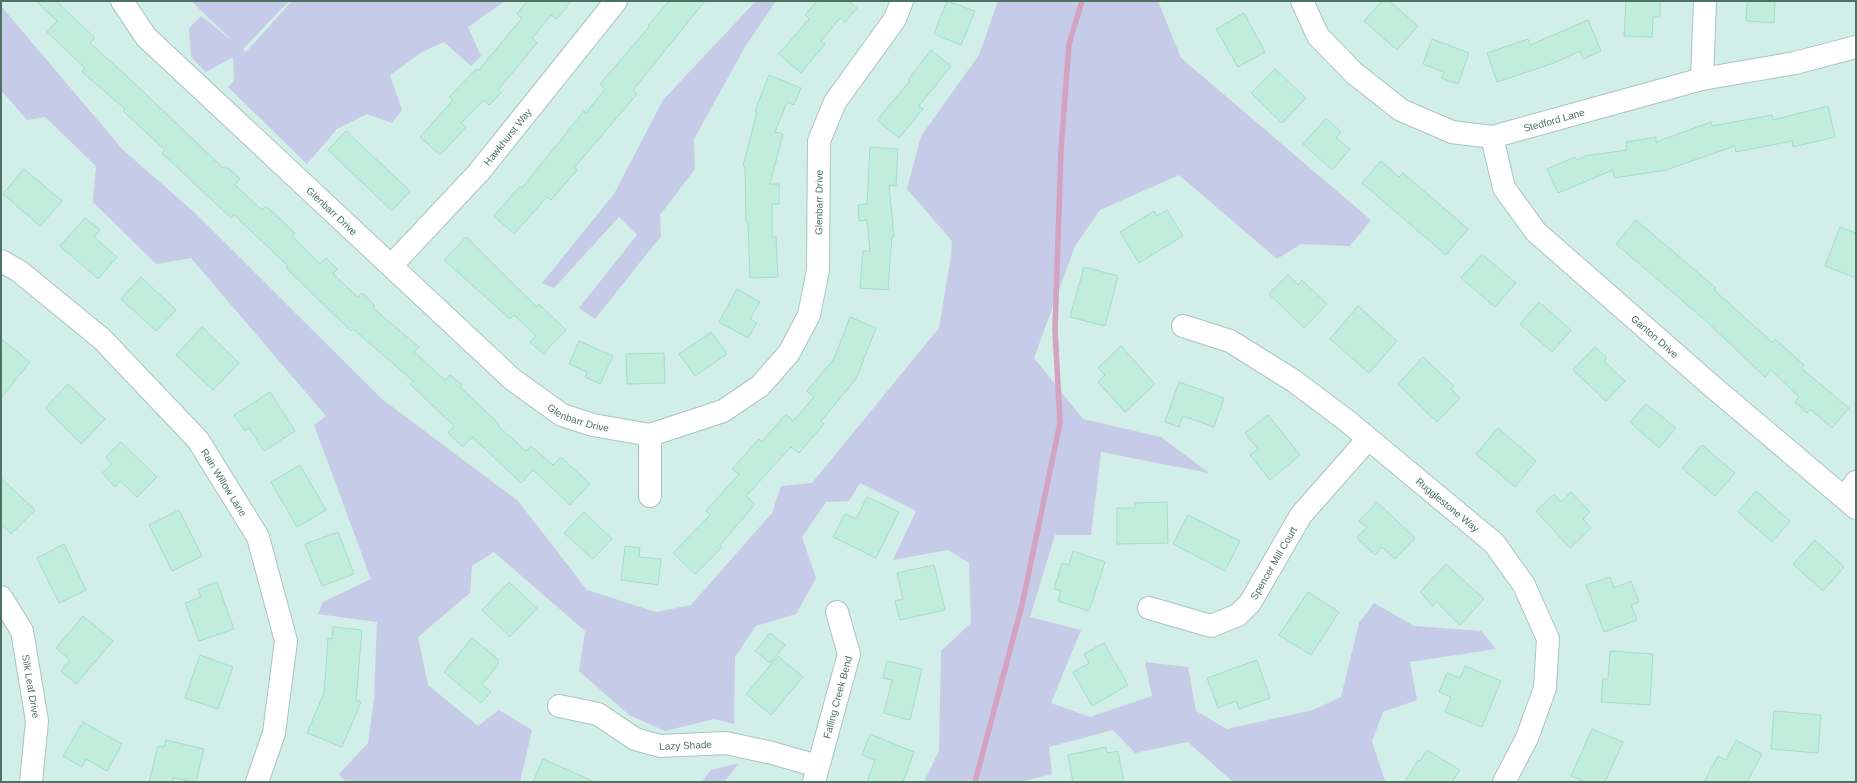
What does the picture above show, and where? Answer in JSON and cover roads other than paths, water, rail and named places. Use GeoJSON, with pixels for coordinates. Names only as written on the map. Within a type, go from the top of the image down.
{"type":"FeatureCollection","features":[{"type":"Feature","properties":{"kind":"street","name":"Glenbarr Drive"},"geometry":{"type":"LineString","coordinates":[[122,1],[146,37],[512,379],[562,414],[593,425],[650,435],[723,411],[760,386],[789,353],[809,315],[818,270],[819,142],[835,102],[895,19],[902,1]]}},
{"type":"Feature","properties":{"kind":"street","name":"Hawkhurst Way"},"geometry":{"type":"LineString","coordinates":[[391,266],[479,172],[616,1]]}},
{"type":"Feature","properties":{"kind":"street","name":"Stedford Lane"},"geometry":{"type":"LineString","coordinates":[[1302,1],[1318,36],[1354,73],[1401,110],[1452,132],[1492,137],[1702,79],[1794,63],[1856,47]]}},
{"type":"Feature","properties":{"kind":"street"},"geometry":{"type":"LineString","coordinates":[[1702,79],[1705,1]]}},
{"type":"Feature","properties":{"kind":"street","name":"Ganton Drive"},"geometry":{"type":"LineString","coordinates":[[1492,137],[1504,188],[1536,232],[1713,387],[1852,496]]}},
{"type":"Feature","properties":{"kind":"street","name":"Rain Willow Lane"},"geometry":{"type":"LineString","coordinates":[[1,261],[19,271],[102,339],[198,440],[258,537],[286,641],[274,733],[257,782]]}},
{"type":"Feature","properties":{"kind":"street","name":"Rugglestone Way"},"geometry":{"type":"LineString","coordinates":[[1183,326],[1230,340],[1294,381],[1346,420],[1494,543],[1524,585],[1548,639],[1545,688],[1527,738],[1504,782]]}},
{"type":"Feature","properties":{"kind":"street"},"geometry":{"type":"LineString","coordinates":[[650,435],[650,496]]}},
{"type":"Feature","properties":{"kind":"street","name":"Spencer Mill Court"},"geometry":{"type":"LineString","coordinates":[[1149,608],[1211,626],[1238,616],[1250,603],[1301,515],[1368,439]]}},
{"type":"Feature","properties":{"kind":"street","name":"Silk Leaf Drive"},"geometry":{"type":"LineString","coordinates":[[1,597],[22,631],[37,721],[31,782]]}},
{"type":"Feature","properties":{"kind":"street","name":"Falling Creek Bend"},"geometry":{"type":"LineString","coordinates":[[816,774],[849,654],[837,612]]}},
{"type":"Feature","properties":{"kind":"street","name":"Lazy Shade"},"geometry":{"type":"LineString","coordinates":[[559,706],[598,714],[636,739],[660,746],[726,743],[816,774]]}},
{"type":"Feature","properties":{"kind":"waterway"},"geometry":{"type":"LineString","coordinates":[[975,782],[1022,605],[1060,423],[1055,330],[1061,150],[1069,44],[1082,1]]}}]}
